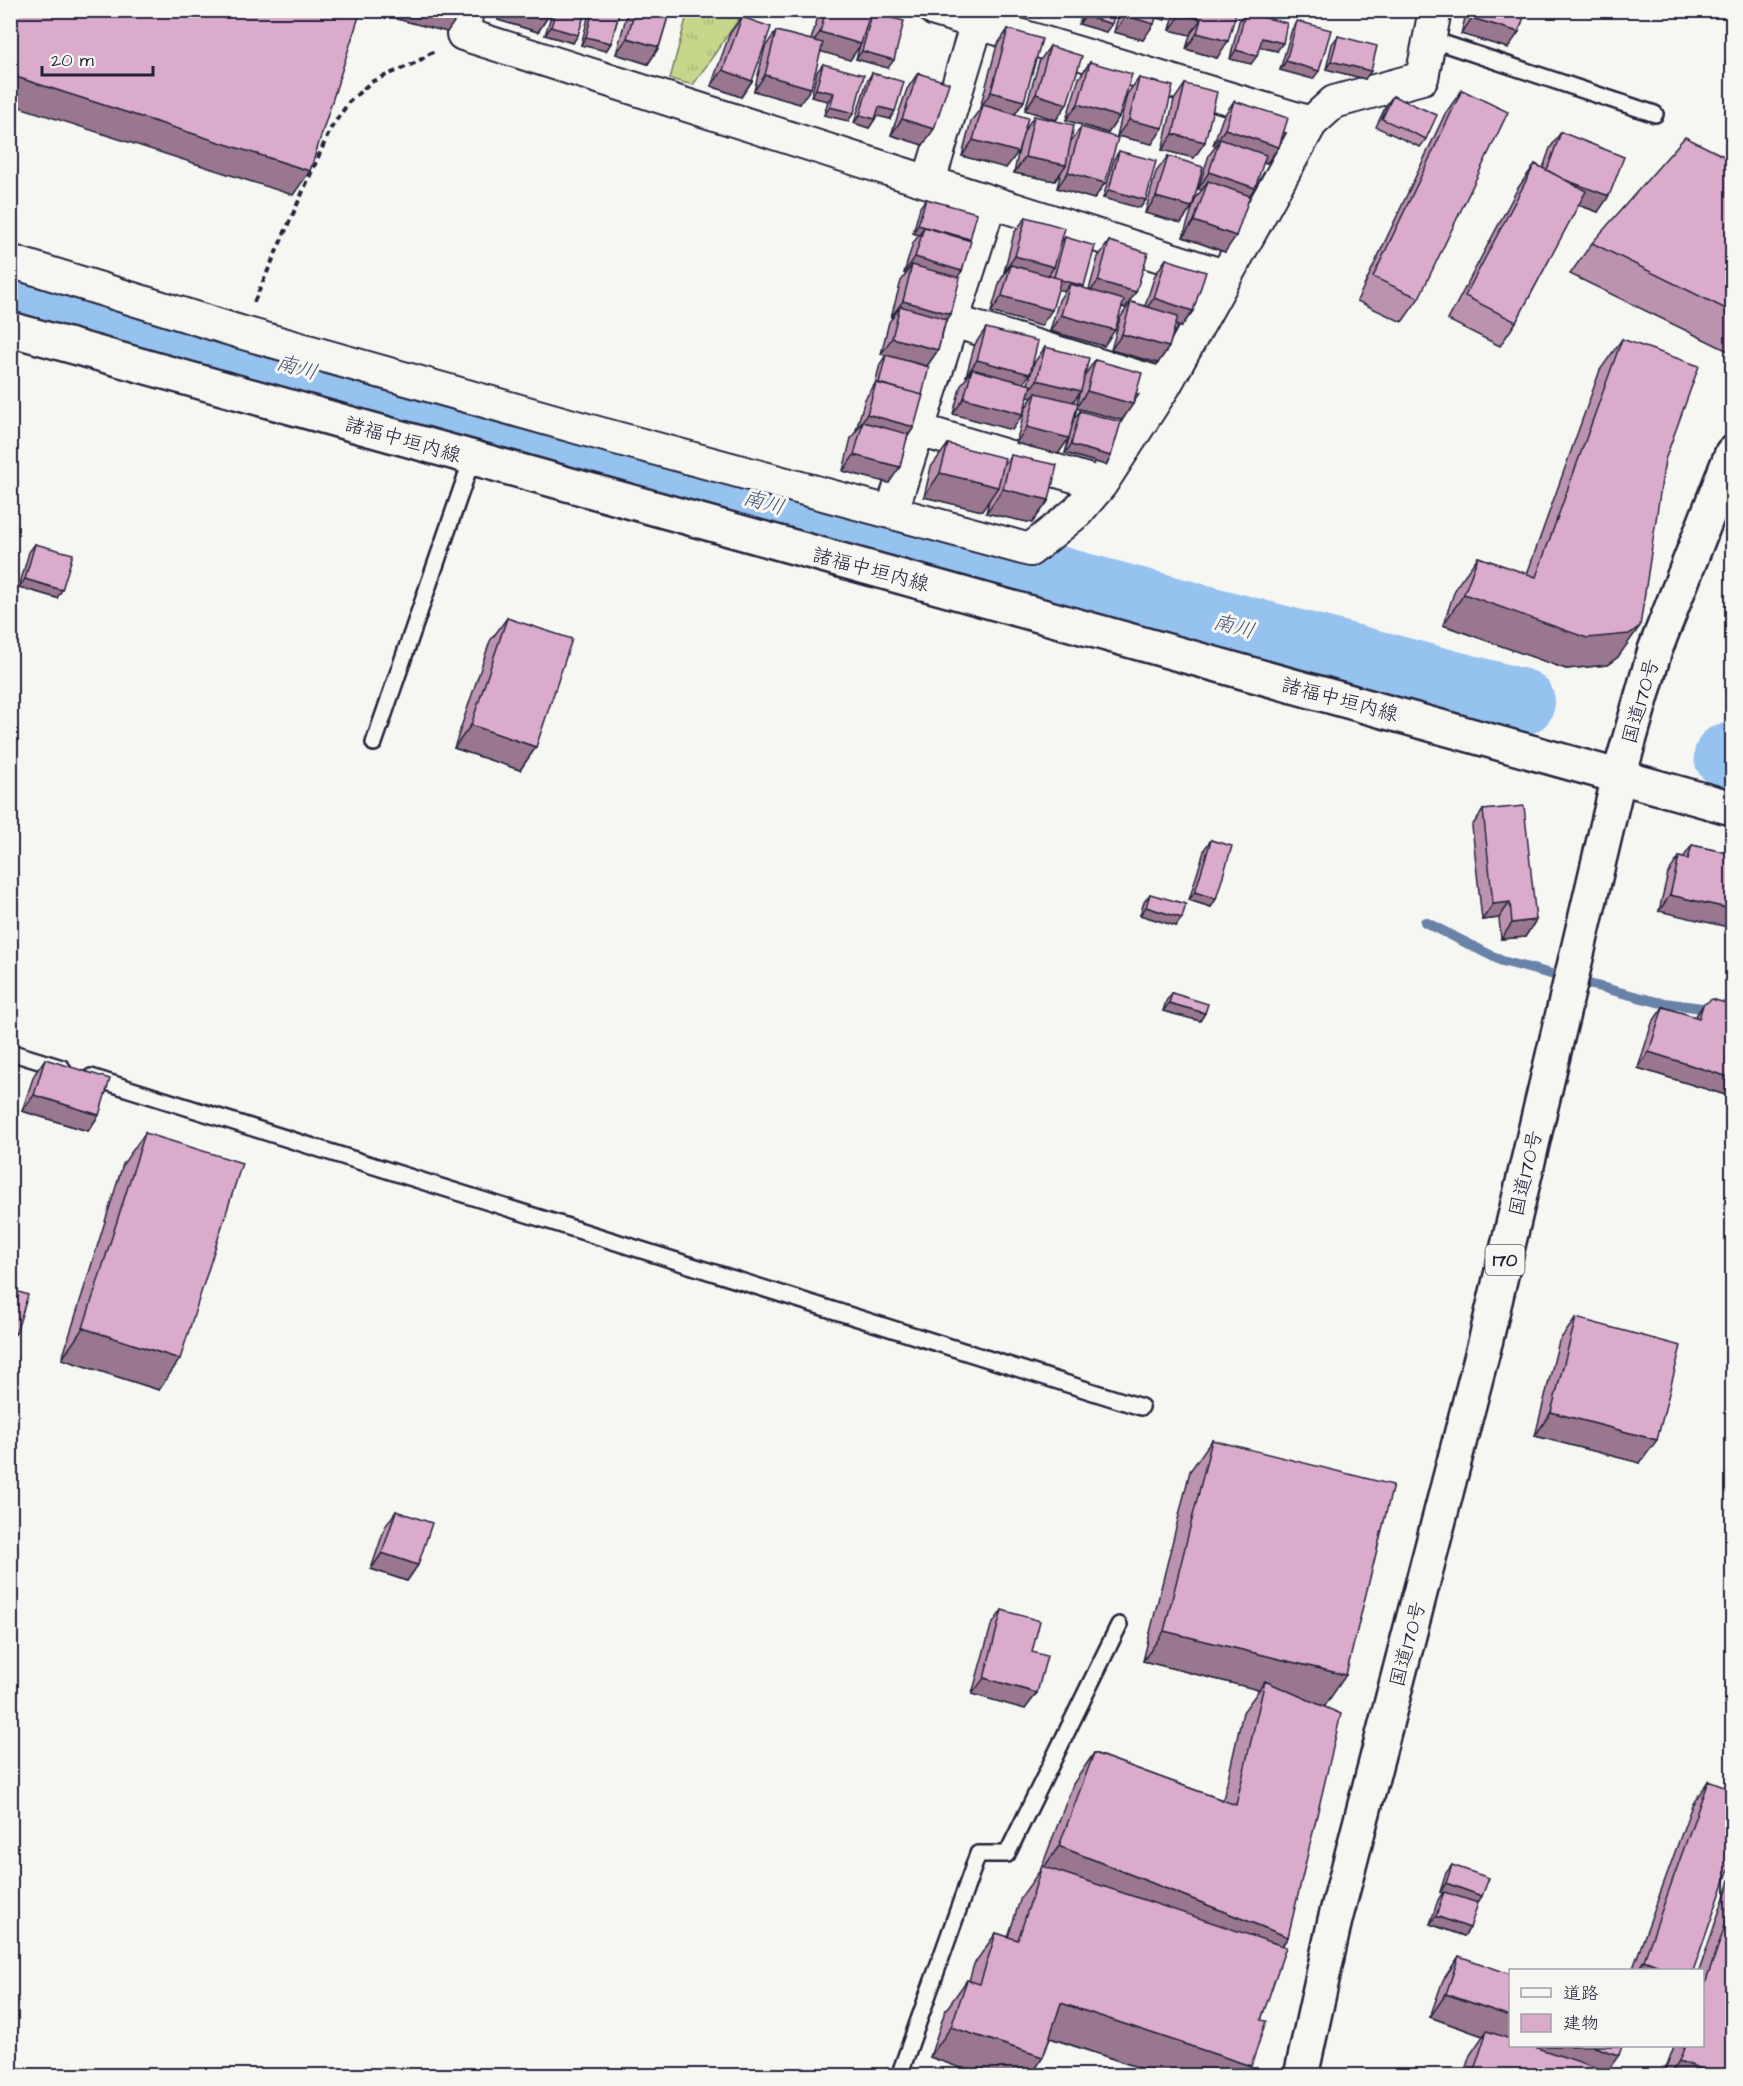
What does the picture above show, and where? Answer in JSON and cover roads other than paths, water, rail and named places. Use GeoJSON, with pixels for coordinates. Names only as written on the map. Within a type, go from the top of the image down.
{"type":"FeatureCollection","features":[{"type":"Feature","properties":{"kind":"main road","name":"諸福中垣内線"},"geometry":{"type":"LineString","coordinates":[[10,329],[1732,808]]}},
{"type":"Feature","properties":{"kind":"main road","name":"国道170号"},"geometry":{"type":"LineString","coordinates":[[1301,2076],[1335,1920],[1486,1339],[1618,776],[1655,650],[1732,453]]}},
{"type":"Feature","properties":{"kind":"street"},"geometry":{"type":"LineString","coordinates":[[935,10],[1311,123]]}},
{"type":"Feature","properties":{"kind":"street"},"geometry":{"type":"LineString","coordinates":[[465,22],[990,202],[1224,276]]}},
{"type":"Feature","properties":{"kind":"street"},"geometry":{"type":"LineString","coordinates":[[929,181],[977,23]]}},
{"type":"Feature","properties":{"kind":"street"},"geometry":{"type":"LineString","coordinates":[[10,261],[240,332],[594,432],[1030,550],[1077,512],[1101,484],[1165,385],[1311,123],[1334,102],[1422,78],[1433,25]]}},
{"type":"Feature","properties":{"kind":"street"},"geometry":{"type":"LineString","coordinates":[[892,511],[990,202]]}},
{"type":"Feature","properties":{"kind":"street"},"geometry":{"type":"LineString","coordinates":[[954,321],[1165,385]]}},
{"type":"Feature","properties":{"kind":"street"},"geometry":{"type":"LineString","coordinates":[[919,430],[1101,484]]}},
{"type":"Feature","properties":{"kind":"lane"},"geometry":{"type":"LineString","coordinates":[[1433,25],[1655,114]]}},
{"type":"Feature","properties":{"kind":"lane"},"geometry":{"type":"LineString","coordinates":[[374,743],[472,459]]}},
{"type":"Feature","properties":{"kind":"lane"},"geometry":{"type":"LineString","coordinates":[[10,1052],[1142,1407]]}},
{"type":"Feature","properties":{"kind":"lane"},"geometry":{"type":"LineString","coordinates":[[899,2076],[978,1854],[1007,1854],[1119,1625]]}},
{"type":"Feature","properties":{"kind":"waterway","name":"南川"},"geometry":{"type":"LineString","coordinates":[[10,285],[575,448],[1522,702]]}},
{"type":"Feature","properties":{"kind":"waterway","name":"南川"},"geometry":{"type":"LineString","coordinates":[[1727,756],[1732,757]]}},
{"type":"Feature","properties":{"kind":"waterway"},"geometry":{"type":"LineString","coordinates":[[1425,922],[1502,961],[1657,1002],[1732,1012]]}}]}
